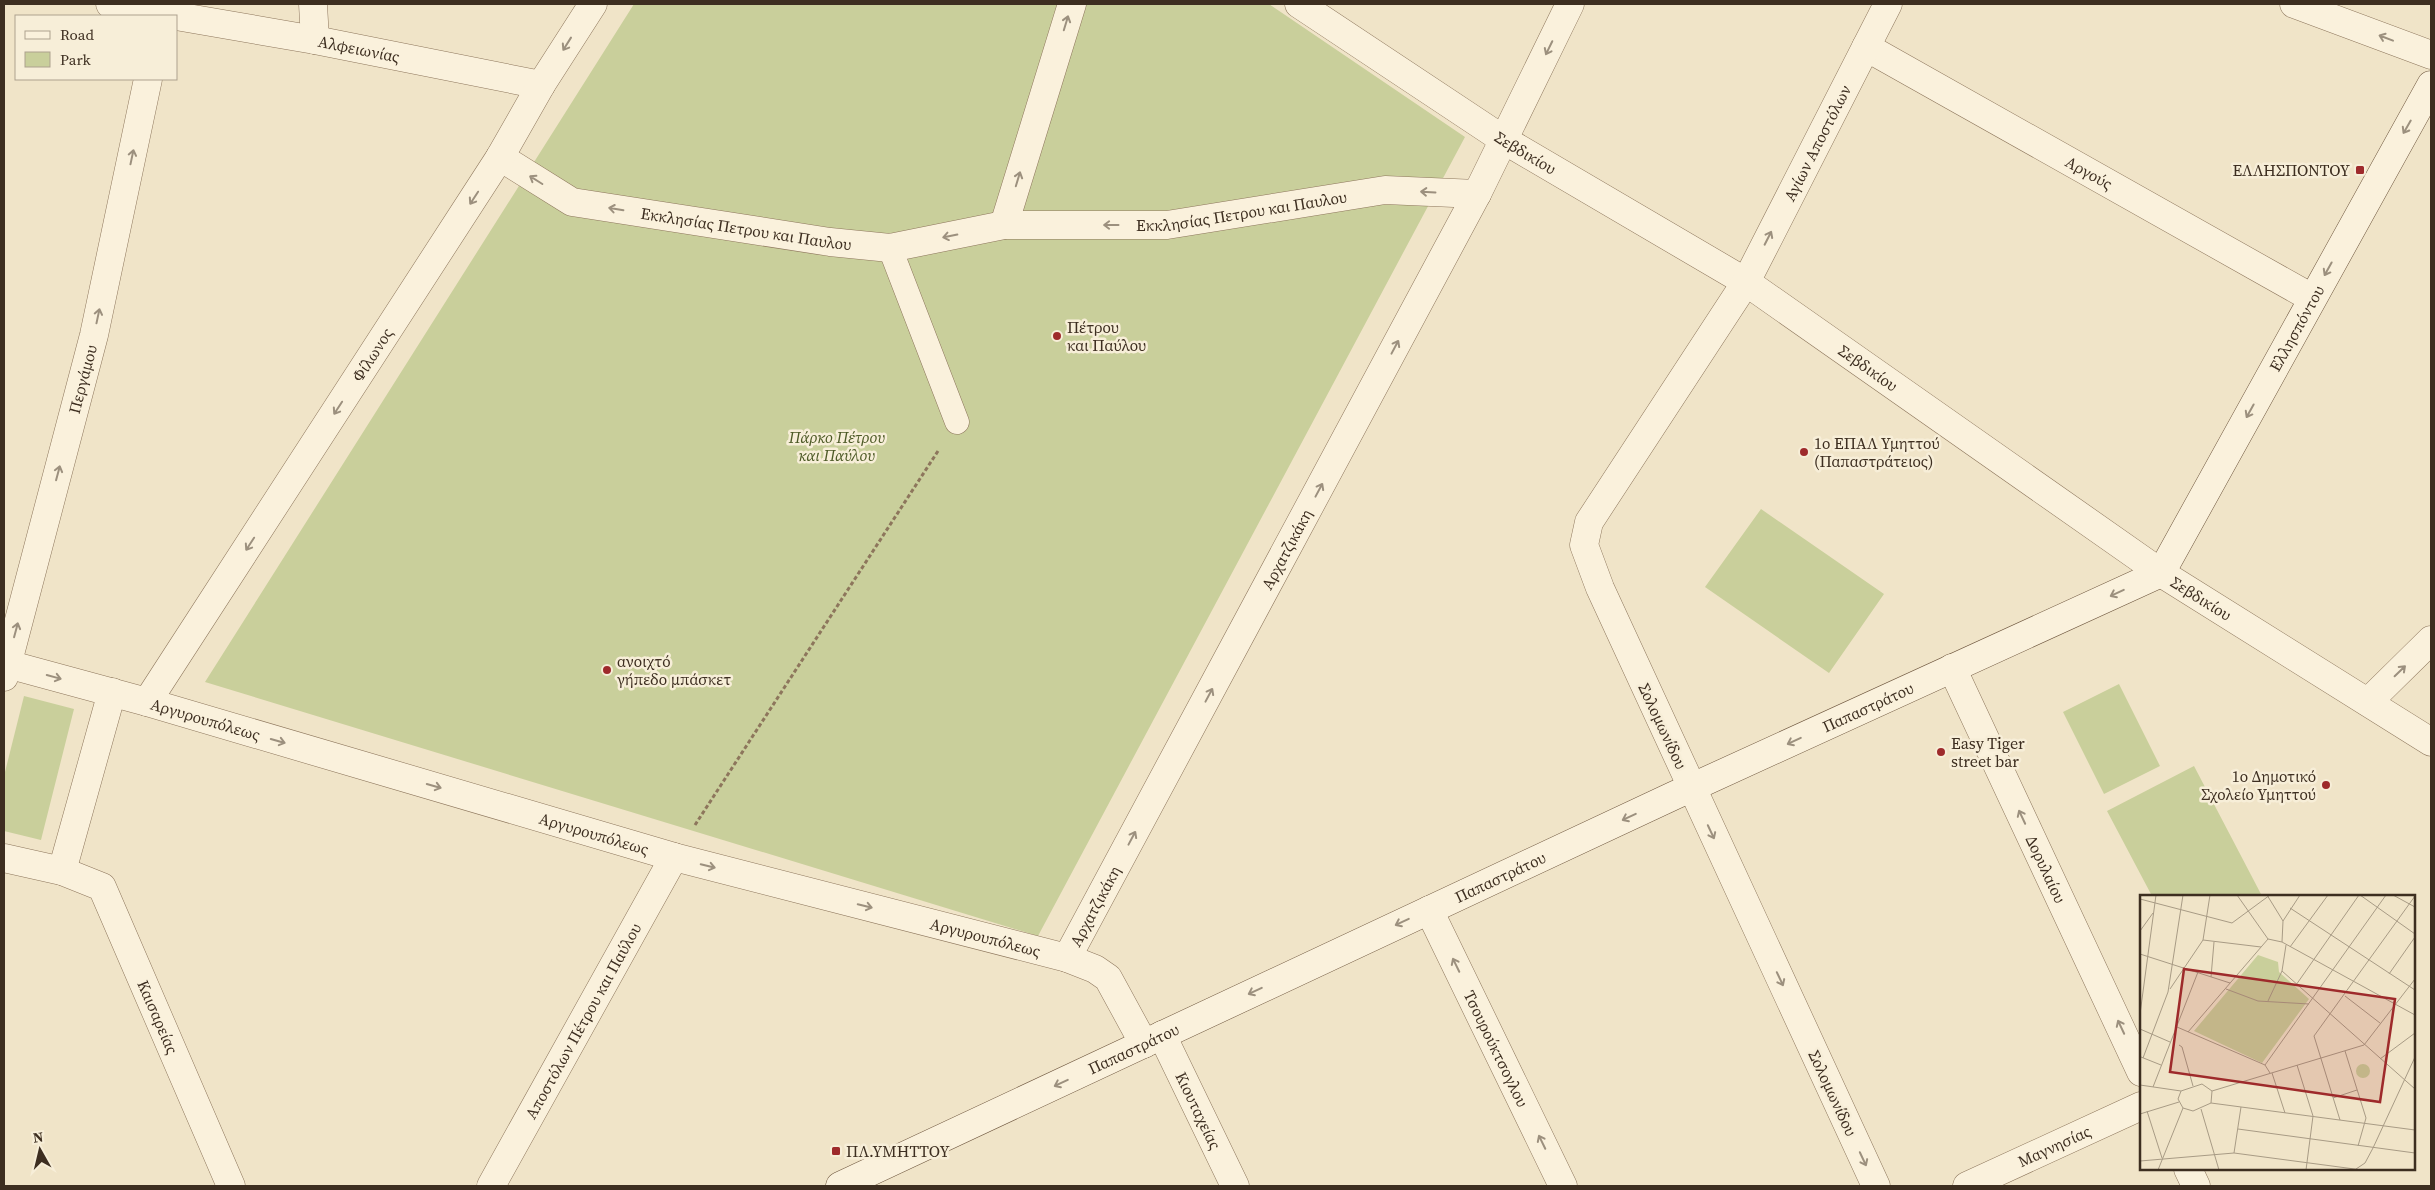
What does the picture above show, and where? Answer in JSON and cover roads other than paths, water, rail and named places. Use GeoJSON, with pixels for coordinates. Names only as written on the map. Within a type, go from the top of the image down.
{"type":"FeatureCollection","features":[{"type":"Feature","properties":{"kind":"street","name":"Αλφειωνίας"},"geometry":{"type":"LineString","coordinates":[[110,4],[164,15]]}},
{"type":"Feature","properties":{"kind":"street"},"geometry":{"type":"LineString","coordinates":[[313,4],[315,40]]}},
{"type":"Feature","properties":{"kind":"street","name":"Φίλωνος"},"geometry":{"type":"LineString","coordinates":[[147,702],[500,157],[541,85],[593,4]]}},
{"type":"Feature","properties":{"kind":"street"},"geometry":{"type":"LineString","coordinates":[[1004,226],[1072,4]]}},
{"type":"Feature","properties":{"kind":"street","name":"Σεβδικίου"},"geometry":{"type":"LineString","coordinates":[[1299,4],[1504,140],[1746,282],[2161,572],[2431,742]]}},
{"type":"Feature","properties":{"kind":"street","name":"Αρχατζικάκη"},"geometry":{"type":"LineString","coordinates":[[1067,958],[1477,194],[1570,4]]}},
{"type":"Feature","properties":{"kind":"street","name":"Αγίων Αποστόλων"},"geometry":{"type":"LineString","coordinates":[[1746,282],[1888,4]]}},
{"type":"Feature","properties":{"kind":"street"},"geometry":{"type":"LineString","coordinates":[[2294,4],[2431,55]]}},
{"type":"Feature","properties":{"kind":"street","name":"Αλφειωνίας"},"geometry":{"type":"LineString","coordinates":[[178,17],[315,40],[541,85]]}},
{"type":"Feature","properties":{"kind":"street","name":"Αργούς"},"geometry":{"type":"LineString","coordinates":[[1866,47],[2312,298]]}},
{"type":"Feature","properties":{"kind":"street","name":"Περγάμου"},"geometry":{"type":"LineString","coordinates":[[6,671],[94,335],[148,80]]}},
{"type":"Feature","properties":{"kind":"street","name":"Ελλησπόντου"},"geometry":{"type":"LineString","coordinates":[[2161,572],[2431,85]]}},
{"type":"Feature","properties":{"kind":"street","name":"Εκκλησίας Πετρου και Παυλου"},"geometry":{"type":"LineString","coordinates":[[500,157],[572,202],[830,242],[890,248],[1004,226],[1167,224],[1385,190],[1477,194]]}},
{"type":"Feature","properties":{"kind":"street","name":"Σολομωνίδου"},"geometry":{"type":"LineString","coordinates":[[1746,282],[1589,522],[1584,546],[1600,588],[1691,788],[1876,1186]]}},
{"type":"Feature","properties":{"kind":"street","name":"Παπαστράτου"},"geometry":{"type":"LineString","coordinates":[[840,1186],[1691,788],[2161,572]]}},
{"type":"Feature","properties":{"kind":"street"},"geometry":{"type":"LineString","coordinates":[[2368,702],[2431,640]]}},
{"type":"Feature","properties":{"kind":"street","name":"Δορυλαίου"},"geometry":{"type":"LineString","coordinates":[[1952,668],[2140,1070]]}},
{"type":"Feature","properties":{"kind":"street","name":"Αργυρουπόλεως"},"geometry":{"type":"LineString","coordinates":[[6,671],[112,692],[674,857],[1067,958],[1095,969],[1108,978],[1153,1040]]}},
{"type":"Feature","properties":{"kind":"street"},"geometry":{"type":"LineString","coordinates":[[62,871],[112,692]]}},
{"type":"Feature","properties":{"kind":"street","name":"Αποστόλων Πέτρου και Παύλου"},"geometry":{"type":"LineString","coordinates":[[491,1186],[674,857]]}},
{"type":"Feature","properties":{"kind":"street","name":"Καισαρείας"},"geometry":{"type":"LineString","coordinates":[[4,858],[62,871],[102,887],[231,1186]]}},
{"type":"Feature","properties":{"kind":"street","name":"Τσουρούκτσογλου"},"geometry":{"type":"LineString","coordinates":[[1429,910],[1563,1186]]}},
{"type":"Feature","properties":{"kind":"street","name":"Κιουταχείας"},"geometry":{"type":"LineString","coordinates":[[1153,1040],[1235,1186]]}},
{"type":"Feature","properties":{"kind":"street","name":"Μαγνησίας"},"geometry":{"type":"LineString","coordinates":[[1967,1186],[2140,1106]]}},
{"type":"Feature","properties":{"kind":"street"},"geometry":{"type":"LineString","coordinates":[[2188,1170],[2196,1186]]}},
{"type":"Feature","properties":{"kind":"lane"},"geometry":{"type":"LineString","coordinates":[[890,248],[957,422]]}},
{"type":"Feature","properties":{"kind":"place","name":"ΕΛΛΗΣΠΟΝΤΟΥ"},"geometry":{"type":"Point","coordinates":[2360,170]}},
{"type":"Feature","properties":{"kind":"place","name":"Πέτρου και Παύλου"},"geometry":{"type":"Point","coordinates":[1057,336]}},
{"type":"Feature","properties":{"kind":"place","name":"1ο ΕΠΑΛ Υμηττού (Παπαστράτειος)"},"geometry":{"type":"Point","coordinates":[1804,452]}},
{"type":"Feature","properties":{"kind":"place","name":"ανοιχτό γήπεδο μπάσκετ"},"geometry":{"type":"Point","coordinates":[607,670]}},
{"type":"Feature","properties":{"kind":"place","name":"Easy Tiger street bar"},"geometry":{"type":"Point","coordinates":[1941,752]}},
{"type":"Feature","properties":{"kind":"place","name":"1ο Δημοτικό Σχολείο Υμηττού"},"geometry":{"type":"Point","coordinates":[2326,785]}},
{"type":"Feature","properties":{"kind":"place","name":"ΠΛ.ΥΜΗΤΤΟΥ"},"geometry":{"type":"Point","coordinates":[836,1151]}},
{"type":"Feature","properties":{"kind":"park label","name":"Πάρκο Πέτρου και Παύλου"},"geometry":{"type":"Point","coordinates":[837,446]}}]}
